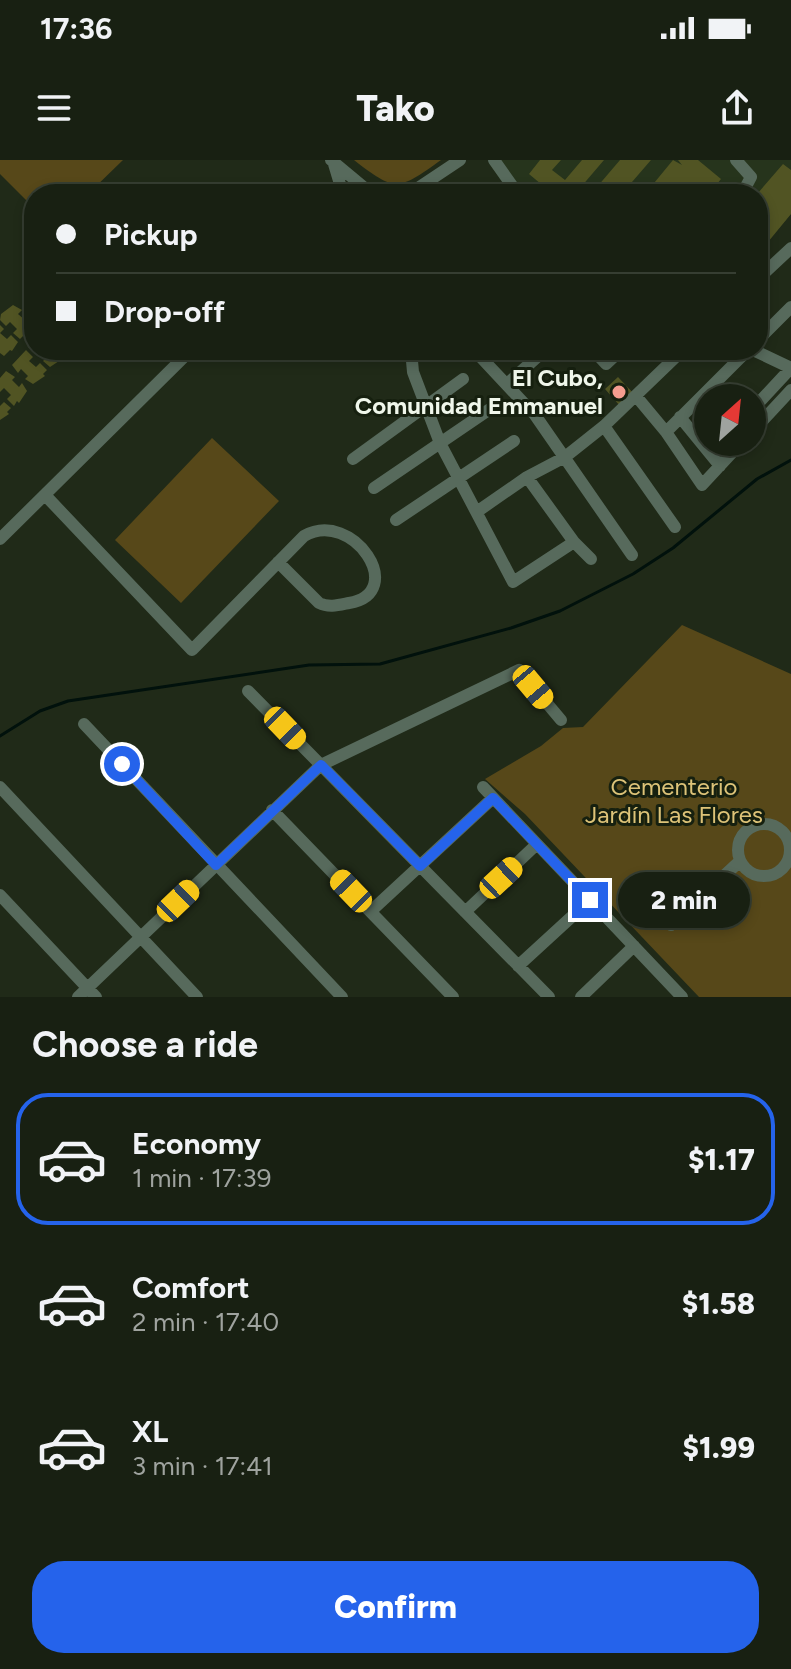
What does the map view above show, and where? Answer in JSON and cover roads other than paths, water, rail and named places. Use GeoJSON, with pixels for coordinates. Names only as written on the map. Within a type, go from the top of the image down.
{"type":"FeatureCollection","features":[{"type":"Feature","properties":{"kind":"street"},"geometry":{"type":"LineString","coordinates":[[424,184],[460,160]]}},
{"type":"Feature","properties":{"kind":"street"},"geometry":{"type":"LineString","coordinates":[[494,160],[511,184]]}},
{"type":"Feature","properties":{"kind":"street"},"geometry":{"type":"LineString","coordinates":[[736,160],[751,177],[747,184]]}},
{"type":"Feature","properties":{"kind":"street"},"geometry":{"type":"LineString","coordinates":[[332,162],[340,184]]}},
{"type":"Feature","properties":{"kind":"street"},"geometry":{"type":"LineString","coordinates":[[332,162],[360,184]]}},
{"type":"Feature","properties":{"kind":"street"},"geometry":{"type":"LineString","coordinates":[[768,270],[791,248]]}},
{"type":"Feature","properties":{"kind":"street"},"geometry":{"type":"LineString","coordinates":[[768,330],[791,307]]}},
{"type":"Feature","properties":{"kind":"street"},"geometry":{"type":"LineString","coordinates":[[766,395],[791,368],[768,358]]}},
{"type":"Feature","properties":{"kind":"street"},"geometry":{"type":"LineString","coordinates":[[0,539],[181,360]]}},
{"type":"Feature","properties":{"kind":"street"},"geometry":{"type":"LineString","coordinates":[[412,360],[413,372],[440,443],[513,582],[574,542]]}},
{"type":"Feature","properties":{"kind":"street"},"geometry":{"type":"LineString","coordinates":[[484,360],[535,415],[632,555]]}},
{"type":"Feature","properties":{"kind":"street"},"geometry":{"type":"LineString","coordinates":[[507,384],[534,360]]}},
{"type":"Feature","properties":{"kind":"street"},"geometry":{"type":"LineString","coordinates":[[478,511],[527,477],[565,457],[604,426],[673,360]]}},
{"type":"Feature","properties":{"kind":"street"},"geometry":{"type":"LineString","coordinates":[[666,432],[740,360]]}},
{"type":"Feature","properties":{"kind":"street"},"geometry":{"type":"LineString","coordinates":[[353,459],[463,379]]}},
{"type":"Feature","properties":{"kind":"street"},"geometry":{"type":"LineString","coordinates":[[766,417],[791,390]]}},
{"type":"Feature","properties":{"kind":"street"},"geometry":{"type":"LineString","coordinates":[[636,396],[666,432],[702,485],[729,456]]}},
{"type":"Feature","properties":{"kind":"street"},"geometry":{"type":"LineString","coordinates":[[374,488],[490,409]]}},
{"type":"Feature","properties":{"kind":"street"},"geometry":{"type":"LineString","coordinates":[[680,417],[720,466]]}},
{"type":"Feature","properties":{"kind":"street"},"geometry":{"type":"LineString","coordinates":[[604,426],[675,527]]}},
{"type":"Feature","properties":{"kind":"street"},"geometry":{"type":"LineString","coordinates":[[396,520],[514,441]]}},
{"type":"Feature","properties":{"kind":"street"},"geometry":{"type":"LineString","coordinates":[[527,477],[574,542],[591,559]]}},
{"type":"Feature","properties":{"kind":"street"},"geometry":{"type":"LineString","coordinates":[[45,495],[192,650],[278,562],[304,536],[314,531],[326,530],[345,535],[363,548],[372,561],[375,576],[372,590],[364,599],[328,607],[319,603],[278,562]]}},
{"type":"Feature","properties":{"kind":"street"},"geometry":{"type":"LineString","coordinates":[[0,895],[87,994],[140,937],[321,765],[519,670],[561,720]]}},
{"type":"Feature","properties":{"kind":"street"},"geometry":{"type":"LineString","coordinates":[[248,691],[549,997]]}},
{"type":"Feature","properties":{"kind":"street"},"geometry":{"type":"LineString","coordinates":[[84,724],[342,997]]}},
{"type":"Feature","properties":{"kind":"street"},"geometry":{"type":"LineString","coordinates":[[0,787],[197,997]]}},
{"type":"Feature","properties":{"kind":"street"},"geometry":{"type":"LineString","coordinates":[[483,787],[680,996]]}},
{"type":"Feature","properties":{"kind":"street"},"geometry":{"type":"LineString","coordinates":[[371,911],[493,798]]}},
{"type":"Feature","properties":{"kind":"street"},"geometry":{"type":"LineString","coordinates":[[272,810],[453,997]]}},
{"type":"Feature","properties":{"kind":"street"},"geometry":{"type":"LineString","coordinates":[[761,824],[774,826],[784,833],[790,845],[790,860],[780,872],[765,877],[750,873],[740,861],[738,850],[741,838],[748,829],[761,824]]}},
{"type":"Feature","properties":{"kind":"street"},"geometry":{"type":"LineString","coordinates":[[465,912],[537,844]]}},
{"type":"Feature","properties":{"kind":"street"},"geometry":{"type":"LineString","coordinates":[[671,925],[740,861]]}},
{"type":"Feature","properties":{"kind":"street"},"geometry":{"type":"LineString","coordinates":[[518,966],[590,900]]}},
{"type":"Feature","properties":{"kind":"street"},"geometry":{"type":"LineString","coordinates":[[581,997],[634,946]]}},
{"type":"Feature","properties":{"kind":"waterway"},"geometry":{"type":"LineString","coordinates":[[0,736],[40,711],[68,701],[309,665],[380,664],[511,628],[560,611],[633,574],[673,548],[757,479],[791,460]]}},
{"type":"Feature","properties":{"kind":"place","name":"El Cubo, Comunidad Emmanuel"},"geometry":{"type":"Point","coordinates":[619,392]}},
{"type":"Feature","properties":{"kind":"park label","name":"Cementerio Jardín Las Flores"},"geometry":{"type":"Point","coordinates":[674,801]}}]}
